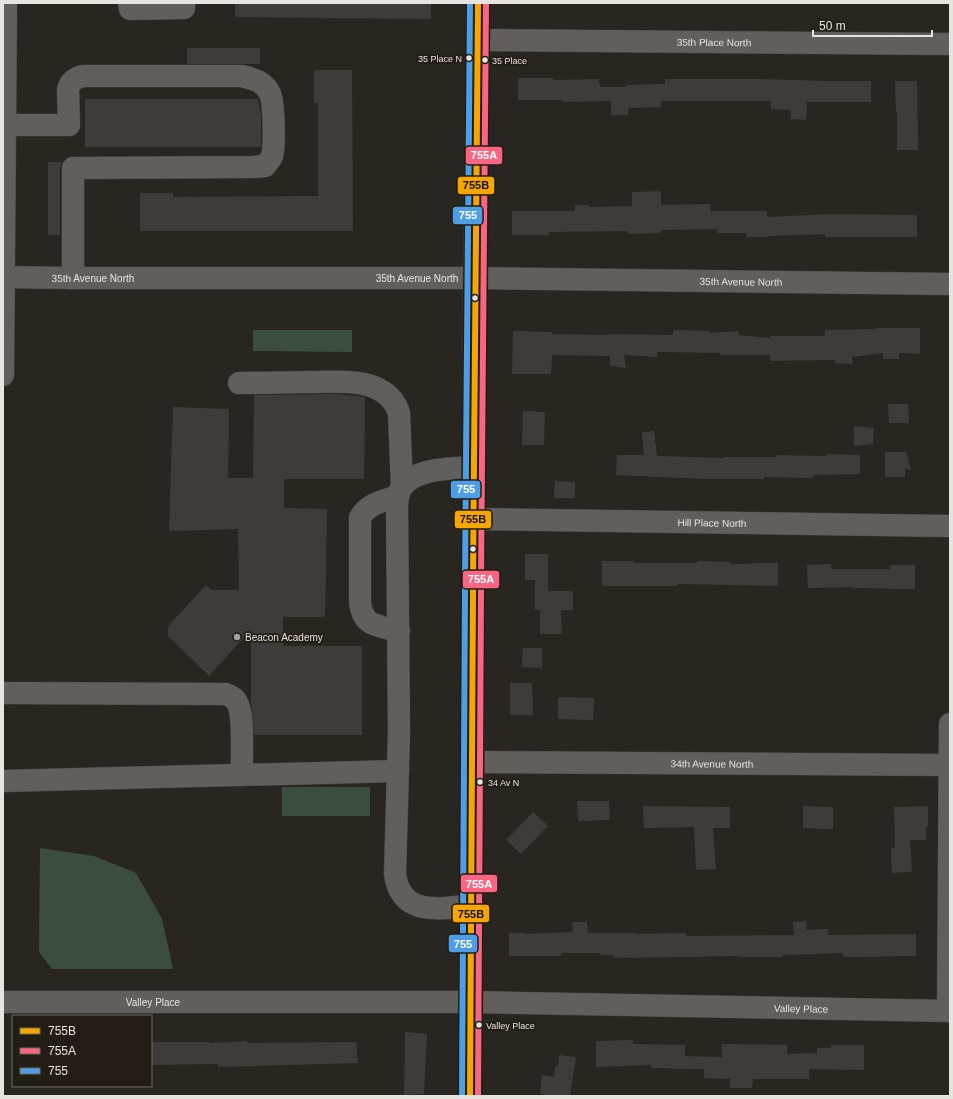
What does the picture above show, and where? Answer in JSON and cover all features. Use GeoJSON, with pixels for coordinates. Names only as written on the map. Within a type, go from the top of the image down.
{"type":"FeatureCollection","features":[{"type":"Feature","properties":{"kind":"street"},"geometry":{"type":"LineString","coordinates":[[3,374],[3,218],[6,3]]}},
{"type":"Feature","properties":{"kind":"street"},"geometry":{"type":"LineString","coordinates":[[129,3],[130,9],[184,8],[184,3]]}},
{"type":"Feature","properties":{"kind":"street"},"geometry":{"type":"LineString","coordinates":[[470,1096],[473,762],[474,278],[478,3]]}},
{"type":"Feature","properties":{"kind":"street","name":"35th Place North"},"geometry":{"type":"LineString","coordinates":[[478,40],[950,44]]}},
{"type":"Feature","properties":{"kind":"street"},"geometry":{"type":"LineString","coordinates":[[5,125],[69,125],[69,84],[72,80],[83,76],[242,76],[256,79],[264,85],[270,93],[272,102],[273,147],[272,157],[265,166],[73,168],[73,278]]}},
{"type":"Feature","properties":{"kind":"street","name":"35th Avenue North"},"geometry":{"type":"LineString","coordinates":[[3,277],[474,278],[950,284]]}},
{"type":"Feature","properties":{"kind":"street"},"geometry":{"type":"LineString","coordinates":[[239,383],[341,382],[361,384],[383,391],[396,404],[399,413],[400,491],[397,506],[399,732],[395,874],[396,885],[404,896],[412,903],[422,907],[438,909],[472,905]]}},
{"type":"Feature","properties":{"kind":"street"},"geometry":{"type":"LineString","coordinates":[[399,631],[371,624],[364,619],[360,611],[360,518],[363,511],[373,504],[400,491],[416,476],[453,468],[474,467]]}},
{"type":"Feature","properties":{"kind":"street","name":"Hill Place North"},"geometry":{"type":"LineString","coordinates":[[474,519],[950,526]]}},
{"type":"Feature","properties":{"kind":"street"},"geometry":{"type":"LineString","coordinates":[[3,692],[226,694],[237,702],[241,716],[242,775]]}},
{"type":"Feature","properties":{"kind":"street"},"geometry":{"type":"LineString","coordinates":[[949,1011],[950,724]]}},
{"type":"Feature","properties":{"kind":"street","name":"34th Avenue North"},"geometry":{"type":"LineString","coordinates":[[473,762],[950,765]]}},
{"type":"Feature","properties":{"kind":"street"},"geometry":{"type":"LineString","coordinates":[[3,781],[398,771]]}},
{"type":"Feature","properties":{"kind":"street","name":"Valley Place"},"geometry":{"type":"LineString","coordinates":[[3,1002],[471,1002],[949,1011]]}},
{"type":"Feature","properties":{"kind":"green space"},"geometry":{"type":"Polygon","coordinates":[[[253,330],[352,330],[352,352],[253,351],[253,330]]]}},
{"type":"Feature","properties":{"kind":"green space"},"geometry":{"type":"Polygon","coordinates":[[[282,787],[370,787],[370,816],[282,816],[282,787]]]}},
{"type":"Feature","properties":{"kind":"green space"},"geometry":{"type":"Polygon","coordinates":[[[40,848],[94,856],[136,873],[162,919],[173,969],[52,969],[39,952],[40,848]]]}},
{"type":"Feature","properties":{"kind":"building"},"geometry":{"type":"Polygon","coordinates":[[[235,3],[431,3],[431,19],[235,17],[235,3]]]}},
{"type":"Feature","properties":{"kind":"building"},"geometry":{"type":"Polygon","coordinates":[[[187,48],[260,48],[260,64],[187,64],[187,48]]]}},
{"type":"Feature","properties":{"kind":"building"},"geometry":{"type":"Polygon","coordinates":[[[314,70],[352,70],[353,231],[140,231],[140,193],[173,193],[173,197],[318,196],[318,103],[314,103],[314,70]]]}},
{"type":"Feature","properties":{"kind":"building"},"geometry":{"type":"Polygon","coordinates":[[[518,78],[553,78],[553,80],[599,79],[600,87],[665,84],[665,79],[871,81],[871,102],[807,102],[806,120],[791,119],[791,110],[771,109],[771,101],[661,101],[661,107],[629,108],[628,115],[611,115],[611,101],[563,102],[563,100],[518,100],[518,78]]]}},
{"type":"Feature","properties":{"kind":"building"},"geometry":{"type":"Polygon","coordinates":[[[895,81],[917,81],[918,150],[897,150],[895,81]]]}},
{"type":"Feature","properties":{"kind":"building"},"geometry":{"type":"Polygon","coordinates":[[[85,99],[258,99],[261,115],[261,147],[85,147],[85,99]]]}},
{"type":"Feature","properties":{"kind":"building"},"geometry":{"type":"Polygon","coordinates":[[[48,162],[62,162],[60,168],[60,235],[48,235],[48,162]]]}},
{"type":"Feature","properties":{"kind":"building"},"geometry":{"type":"Polygon","coordinates":[[[661,191],[661,205],[710,204],[710,211],[767,211],[767,217],[830,214],[917,215],[917,237],[825,237],[825,234],[746,237],[746,233],[717,233],[717,229],[661,230],[661,233],[628,234],[628,231],[549,232],[549,235],[512,235],[512,211],[575,211],[575,205],[589,205],[589,207],[632,206],[632,192],[661,191]]]}},
{"type":"Feature","properties":{"kind":"building"},"geometry":{"type":"Polygon","coordinates":[[[920,328],[920,354],[899,353],[899,359],[883,359],[883,353],[852,357],[853,364],[835,363],[835,360],[770,361],[770,355],[720,355],[720,353],[657,352],[658,357],[624,355],[626,368],[610,366],[610,356],[552,355],[551,374],[512,374],[513,331],[552,332],[552,334],[673,335],[673,330],[710,331],[710,333],[739,331],[738,335],[770,338],[770,336],[825,336],[825,330],[920,328]]]}},
{"type":"Feature","properties":{"kind":"building"},"geometry":{"type":"Polygon","coordinates":[[[338,394],[365,397],[364,479],[284,479],[284,508],[327,509],[325,617],[283,617],[283,646],[362,646],[362,735],[254,735],[251,704],[251,630],[209,676],[168,636],[168,626],[206,585],[211,590],[239,590],[238,529],[169,531],[173,407],[229,409],[228,478],[253,478],[254,395],[338,394]]]}},
{"type":"Feature","properties":{"kind":"building"},"geometry":{"type":"Polygon","coordinates":[[[888,404],[908,404],[909,423],[889,423],[888,404]]]}},
{"type":"Feature","properties":{"kind":"building"},"geometry":{"type":"Polygon","coordinates":[[[523,411],[545,412],[544,445],[522,445],[523,411]]]}},
{"type":"Feature","properties":{"kind":"building"},"geometry":{"type":"Polygon","coordinates":[[[854,426],[874,428],[873,444],[854,446],[854,426]]]}},
{"type":"Feature","properties":{"kind":"building"},"geometry":{"type":"Polygon","coordinates":[[[654,431],[657,456],[724,458],[776,457],[776,455],[860,455],[860,474],[813,475],[813,478],[764,477],[764,479],[707,479],[616,475],[617,455],[644,455],[642,432],[654,431]]]}},
{"type":"Feature","properties":{"kind":"building"},"geometry":{"type":"Polygon","coordinates":[[[885,452],[906,452],[911,470],[905,468],[905,477],[885,477],[885,452]]]}},
{"type":"Feature","properties":{"kind":"building"},"geometry":{"type":"Polygon","coordinates":[[[555,481],[575,482],[575,498],[554,498],[555,481]]]}},
{"type":"Feature","properties":{"kind":"building"},"geometry":{"type":"Polygon","coordinates":[[[525,554],[548,554],[548,591],[573,591],[573,610],[561,610],[562,634],[540,634],[540,610],[535,610],[535,580],[525,580],[525,554]]]}},
{"type":"Feature","properties":{"kind":"building"},"geometry":{"type":"Polygon","coordinates":[[[602,561],[633,561],[633,563],[697,563],[697,561],[731,562],[731,564],[778,563],[778,586],[678,584],[678,586],[602,586],[602,561]]]}},
{"type":"Feature","properties":{"kind":"building"},"geometry":{"type":"Polygon","coordinates":[[[831,564],[831,569],[890,569],[890,565],[915,565],[915,589],[853,587],[808,588],[807,565],[831,564]]]}},
{"type":"Feature","properties":{"kind":"building"},"geometry":{"type":"Polygon","coordinates":[[[523,648],[542,648],[542,668],[522,667],[523,648]]]}},
{"type":"Feature","properties":{"kind":"building"},"geometry":{"type":"Polygon","coordinates":[[[510,683],[532,683],[533,715],[510,715],[510,683]]]}},
{"type":"Feature","properties":{"kind":"building"},"geometry":{"type":"Polygon","coordinates":[[[558,697],[594,698],[593,720],[558,719],[558,697]]]}},
{"type":"Feature","properties":{"kind":"building"},"geometry":{"type":"Polygon","coordinates":[[[577,801],[609,801],[610,820],[578,821],[577,801]]]}},
{"type":"Feature","properties":{"kind":"building"},"geometry":{"type":"Polygon","coordinates":[[[643,806],[730,807],[730,828],[713,828],[716,869],[696,870],[694,827],[644,828],[643,806]]]}},
{"type":"Feature","properties":{"kind":"building"},"geometry":{"type":"Polygon","coordinates":[[[803,806],[833,807],[833,829],[803,828],[803,806]]]}},
{"type":"Feature","properties":{"kind":"building"},"geometry":{"type":"Polygon","coordinates":[[[928,806],[928,827],[926,827],[926,840],[910,840],[912,872],[892,873],[891,848],[895,848],[894,807],[928,806]]]}},
{"type":"Feature","properties":{"kind":"building"},"geometry":{"type":"Polygon","coordinates":[[[533,812],[548,826],[521,854],[506,840],[533,812]]]}},
{"type":"Feature","properties":{"kind":"building"},"geometry":{"type":"Polygon","coordinates":[[[806,921],[807,930],[828,929],[828,935],[916,934],[916,956],[843,957],[843,953],[783,955],[783,957],[739,956],[614,958],[613,955],[600,955],[600,953],[561,953],[561,956],[509,956],[509,933],[525,934],[573,932],[572,922],[587,922],[588,933],[686,933],[686,936],[794,935],[793,922],[806,921]]]}},
{"type":"Feature","properties":{"kind":"building"},"geometry":{"type":"Polygon","coordinates":[[[405,1032],[427,1034],[424,1094],[404,1095],[405,1032]]]}},
{"type":"Feature","properties":{"kind":"building"},"geometry":{"type":"Polygon","coordinates":[[[633,1040],[633,1044],[685,1045],[685,1056],[722,1057],[722,1044],[787,1045],[787,1054],[817,1053],[817,1048],[831,1048],[831,1045],[864,1045],[864,1070],[809,1069],[809,1079],[753,1079],[752,1088],[730,1088],[730,1079],[704,1078],[704,1069],[651,1068],[651,1065],[596,1067],[596,1041],[633,1040]]]}},
{"type":"Feature","properties":{"kind":"building"},"geometry":{"type":"Polygon","coordinates":[[[247,1041],[247,1043],[356,1042],[358,1063],[218,1067],[218,1064],[152,1065],[152,1042],[210,1043],[247,1041]]]}},
{"type":"Feature","properties":{"kind":"building"},"geometry":{"type":"Polygon","coordinates":[[[559,1055],[576,1057],[570,1096],[540,1094],[542,1075],[554,1077],[555,1067],[558,1066],[559,1055]]]}},
{"type":"Feature","properties":{"kind":"transit line","name":"755"},"geometry":{"type":"LineString","coordinates":[[462,1096],[470,3]]}},
{"type":"Feature","properties":{"kind":"transit line","name":"755B"},"geometry":{"type":"LineString","coordinates":[[470,1096],[478,3]]}},
{"type":"Feature","properties":{"kind":"transit line","name":"755A"},"geometry":{"type":"LineString","coordinates":[[478,1096],[486,3]]}},
{"type":"Feature","properties":{"kind":"place","name":"35 Place N"},"geometry":{"type":"Point","coordinates":[469,58]}},
{"type":"Feature","properties":{"kind":"place","name":"35 Place"},"geometry":{"type":"Point","coordinates":[485,60]}},
{"type":"Feature","properties":{"kind":"place","name":"Beacon Academy"},"geometry":{"type":"Point","coordinates":[237,637]}},
{"type":"Feature","properties":{"kind":"place","name":"34 Av N"},"geometry":{"type":"Point","coordinates":[480,782]}},
{"type":"Feature","properties":{"kind":"place","name":"Valley Place"},"geometry":{"type":"Point","coordinates":[479,1025]}}]}
